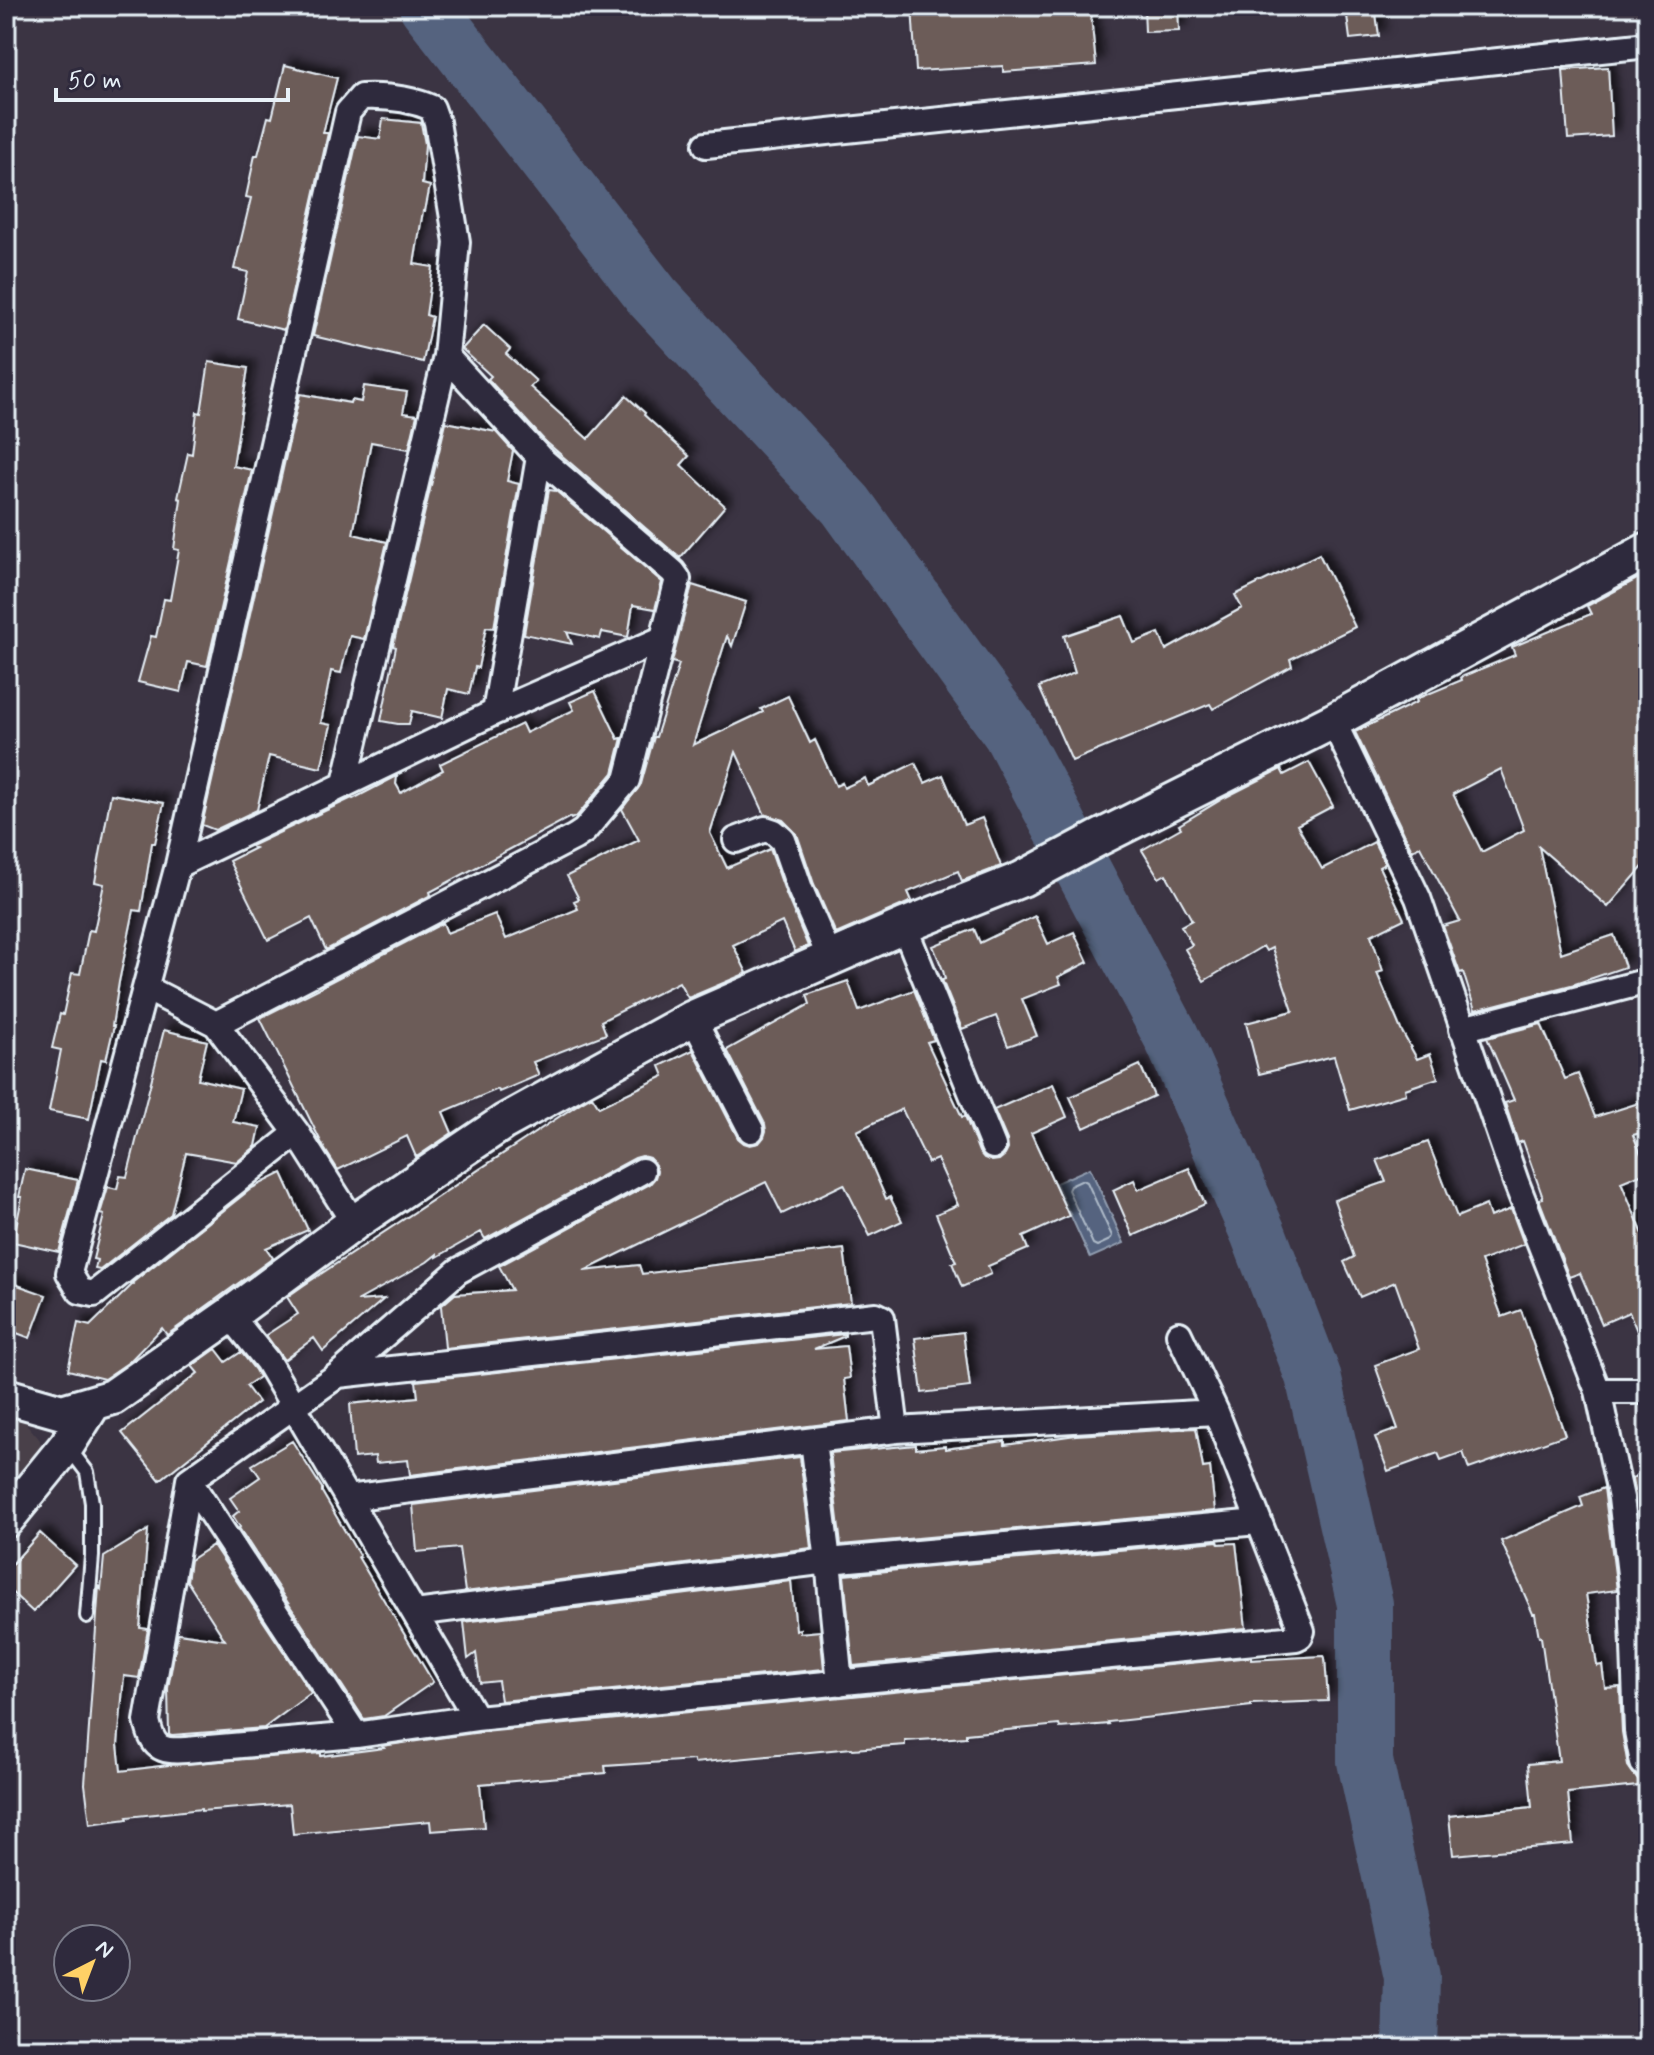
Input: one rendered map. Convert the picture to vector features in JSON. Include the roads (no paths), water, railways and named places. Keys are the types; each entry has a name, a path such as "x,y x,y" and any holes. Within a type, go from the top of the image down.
{"main road":[{"path":"6,1396 62,1412 113,1397 354,1223 504,1122 693,1018 904,926 1022,879 1333,721 1648,550"},
{"path":"7,1518 67,1445 93,1404"}],"street":[{"path":"706,145 1648,45"},
{"path":"297,1133 94,1294 80,1291 69,1273 178,865 348,112 361,97 377,97 432,108 457,242 446,356 345,783"},
{"path":"216,1024 584,831 627,780 678,579 539,457 446,356"},
{"path":"495,712 539,457"},
{"path":"178,865 495,712 662,639"},
{"path":"1333,721 1418,898 1516,1182 1598,1391 1640,1591 1637,1731 1643,1763 1648,1768"},
{"path":"736,840 765,829 783,840 830,958"},
{"path":"904,926 993,1146"},
{"path":"1462,1029 1648,981"},
{"path":"146,988 216,1024 297,1133 354,1223"},
{"path":"693,1018 751,1130"},
{"path":"642,1171 458,1271 338,1375 189,1480 147,1721 151,1738 159,1748 171,1751 356,1735 476,1718 1296,1638 1302,1631 1216,1412 1179,1334"},
{"path":"230,1315 267,1361 476,1718"},
{"path":"338,1375 876,1315 882,1318 896,1430"},
{"path":"1598,1391 1648,1391"},
{"path":"347,1498 896,1430 1216,1412"},
{"path":"813,1441 840,1683"},
{"path":"189,1480 356,1735"},
{"path":"415,1613 828,1561 1258,1522"}],"lane":[{"path":"67,1445 87,1472 92,1503 87,1616"}],"water":[{"path":"1090,1168 1124,1243 1090,1258 1056,1183"}],"waterway":[{"path":"427,6 653,297 846,505 1010,732 1171,1036 1258,1233 1313,1376 1365,1604 1365,1761 1412,1977 1410,2049"}]}
